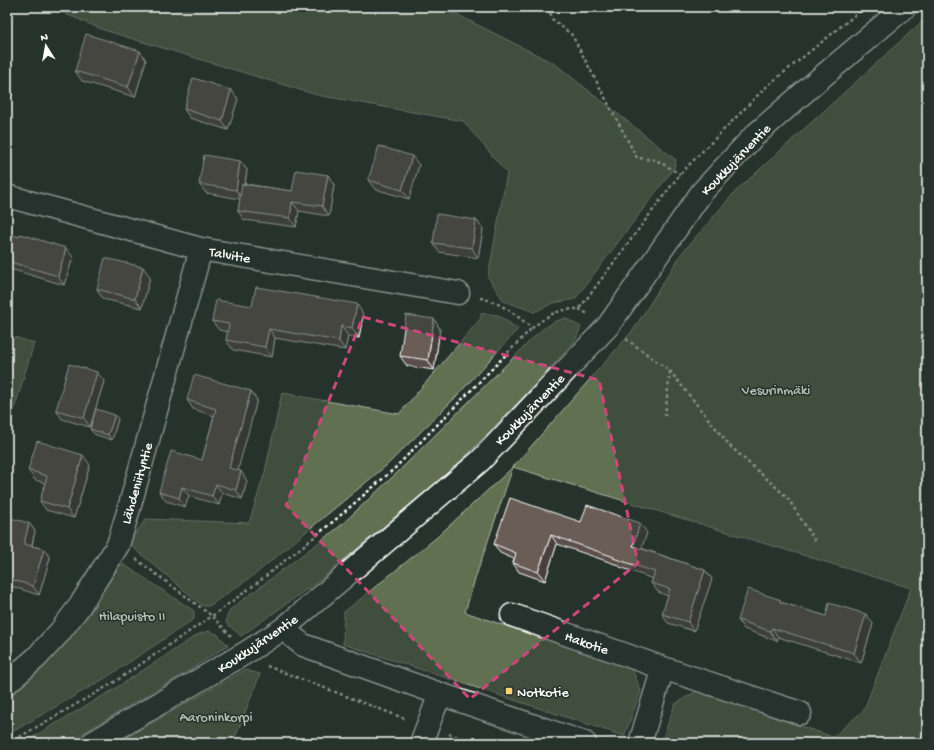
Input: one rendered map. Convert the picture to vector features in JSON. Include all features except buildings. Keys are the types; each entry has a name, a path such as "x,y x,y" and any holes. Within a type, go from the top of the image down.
{"street":[{"name":"Koukkujärventie","path":"92,743 247,652 283,628 480,461 608,326 702,192 749,142 817,81 905,7"},
{"name":"Talvitie","path":"7,196 201,249 458,293"},
{"name":"Lähdeniityntie","path":"7,683 36,658 80,607 118,545 201,249"},
{"name":"Hakotie","path":"512,615 663,668 800,713"},
{"path":"283,628 303,645 440,694 585,743"},
{"path":"640,743 663,668"},
{"path":"421,743 440,694"}],"path":[{"path":"549,7 552,20 572,35 637,158 656,160 680,174"},
{"path":"9,743 113,683 212,616 261,580 335,520 394,469 532,328 549,315 564,309 579,309 680,174 766,87 865,7"},
{"path":"458,293 487,300 509,309 532,328"},
{"path":"608,326 670,371 730,446 786,497 815,541"},
{"path":"664,416 670,371"}],"highlighted area":[{"path":"363,317 599,380 638,563 470,699 286,505"}],"green space":[{"path":"49,7 442,7 555,64 676,160 674,168 575,299 553,303 534,312 504,301 488,277 507,173 463,121 317,95 104,30"},
{"name":"Vesurinmäki","path":"927,17 927,743 661,743 675,704 697,691 833,737 864,710 911,588 513,467 634,329 682,253 734,193"},
{"path":"481,313 498,315 518,329 456,397 387,465 254,575 209,606 203,606 128,543 146,519 249,523 265,472 282,393 399,414 481,318"},
{"path":"565,318 581,327 575,341 518,403 457,465 320,580 241,636 226,623 227,616 231,609 339,527 399,471 540,331 554,322"},
{"path":"7,335 34,343 7,433"},
{"path":"513,467 465,612 632,669 641,691 624,736 343,644 344,612 436,538"},
{"name":"Hilapuisto II","path":"123,564 194,611 194,619 107,677 7,735 7,694 21,685 62,644 92,610 115,568"},
{"path":"208,631 217,634 228,645 190,670 66,743 23,743 116,688 197,635"},
{"name":"Aaroninkorpi","path":"245,670 260,674 233,743 116,743"}],"place":[{"name":"Notkotie","path":"509,691"}]}
